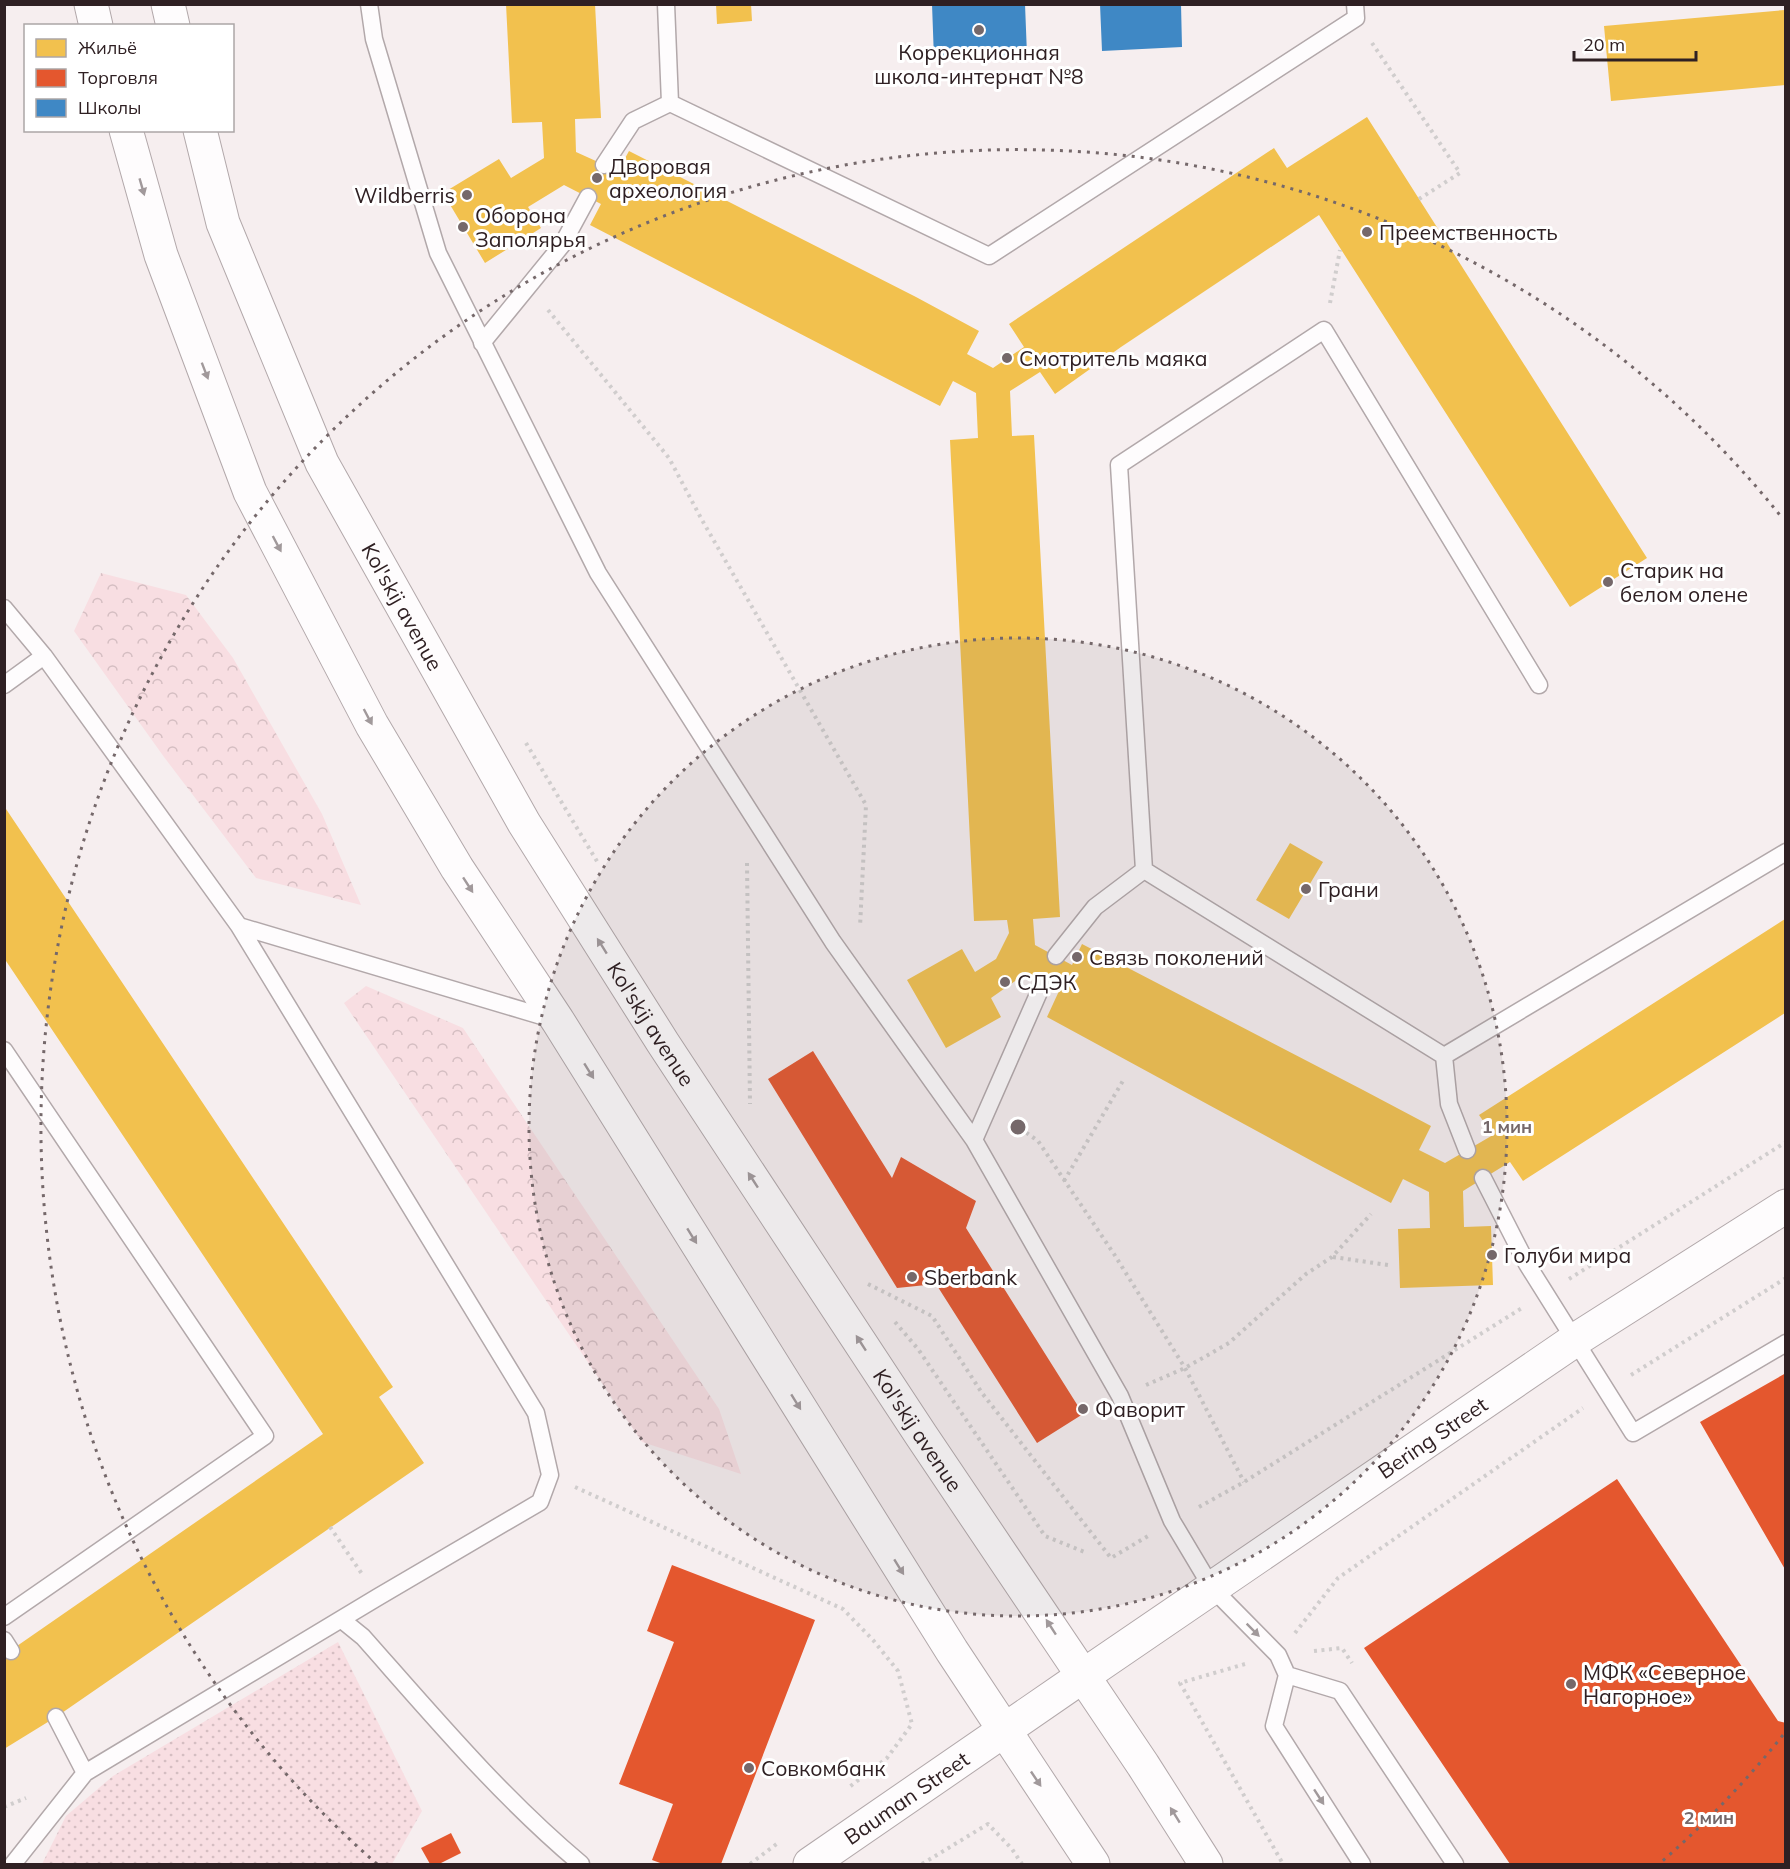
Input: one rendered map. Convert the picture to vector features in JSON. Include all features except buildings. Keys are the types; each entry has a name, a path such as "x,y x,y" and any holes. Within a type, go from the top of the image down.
{"main road":[{"path":"91,4 96,24"},
{"path":"168,4 173,24"},
{"path":"127,132 160,255 250,492 378,735 457,868 558,1021 1003,1731 1093,1864"},
{"name":"Kol'skij avenue","path":"200,132 223,223 322,463 524,823 669,1053 921,1436 1143,1765 1206,1864"},
{"name":"Bering Street","path":"1083,1676 1575,1340 1785,1206"},
{"name":"Bauman Street","path":"810,1864 1083,1676"}],"lane":[{"path":"369,4 374,39 438,253 598,573 833,942 974,1140 1120,1396 1172,1521 1212,1588 1278,1655 1287,1675 1274,1726 1362,1864"},
{"path":"666,4 670,103"},
{"path":"670,103 990,256 1355,11"},
{"path":"604,165 633,121 670,103"},
{"path":"482,343 562,245 588,197"},
{"path":"1144,870 1119,465 1324,330 1539,686"},
{"path":"4,608 44,656 239,926 536,1413 550,1475 540,1502 86,1773 13,1864"},
{"path":"4,685 44,656"},
{"path":"1444,1056 1785,852"},
{"path":"1056,956 1095,907 1144,870"},
{"path":"1144,870 1444,1056"},
{"path":"239,926 558,1021"},
{"path":"974,1140 1043,983"},
{"path":"4,1050 265,1436 4,1617"},
{"path":"1444,1056 1449,1104 1467,1150"},
{"path":"1483,1178 1527,1264 1633,1433 1785,1343"},
{"path":"342,1620 363,1637 480,1770 543,1832 581,1864"},
{"path":"1287,1675 1340,1692 1455,1864"},
{"path":"56,1717 86,1773"}],"path":[{"path":"1355,11 1460,173 1419,199"},
{"path":"1324,330 1340,250"},
{"path":"528,286 669,458 702,520 866,805 859,938"},
{"path":"524,739 603,872"},
{"path":"747,862 750,1106"},
{"path":"1064,1181 1124,1078"},
{"path":"989,1106 1038,1141 1114,1254 1185,1368 1244,1482"},
{"path":"867,1289 860,1280 932,1316 982,1393 1111,1558 1172,1521 1244,1482 1785,1142"},
{"path":"1120,1396 1185,1368 1229,1343 1306,1274 1332,1257 1371,1214"},
{"path":"1332,1257 1388,1265"},
{"path":"1278,1655 1338,1578 1658,1356 1785,1278"},
{"path":"889,1315 918,1349 1045,1536 1087,1553"},
{"path":"550,1475 843,1609 873,1640 898,1671 912,1724 887,1758 842,1793"},
{"path":"330,1527 378,1597"},
{"path":"1180,1683 1283,1864"},
{"path":"922,1864 988,1824 1012,1849 1022,1864"},
{"path":"750,1864 787,1836"}],"green space":[{"path":"101,573 186,595 233,658 322,814 361,905 256,878 164,757 74,631"},
{"path":"366,986 463,1028 719,1409 741,1474 642,1442 344,1003"},
{"path":"338,1642 422,1811 392,1864 42,1864 66,1816 113,1776"}],"place":[{"name":"Коррекционная школа-интернат №8","path":"979,30"},
{"name":"Дворовая археология","path":"597,178"},
{"name":"Wildberris","path":"467,195"},
{"name":"Оборона Заполярья","path":"463,227"},
{"name":"Преемственность","path":"1367,232"},
{"name":"Смотритель маяка","path":"1007,358"},
{"name":"Старик на белом олене","path":"1608,582"},
{"name":"Грани","path":"1306,889"},
{"name":"Связь поколений","path":"1077,957"},
{"name":"СДЭК","path":"1005,982"},
{"name":"Голуби мира","path":"1492,1255"},
{"name":"Sberbank","path":"912,1277"},
{"name":"Фаворит","path":"1083,1409"},
{"name":"МФК «Северное Нагорное»","path":"1571,1684"},
{"name":"Совкомбанк","path":"749,1768"}]}
